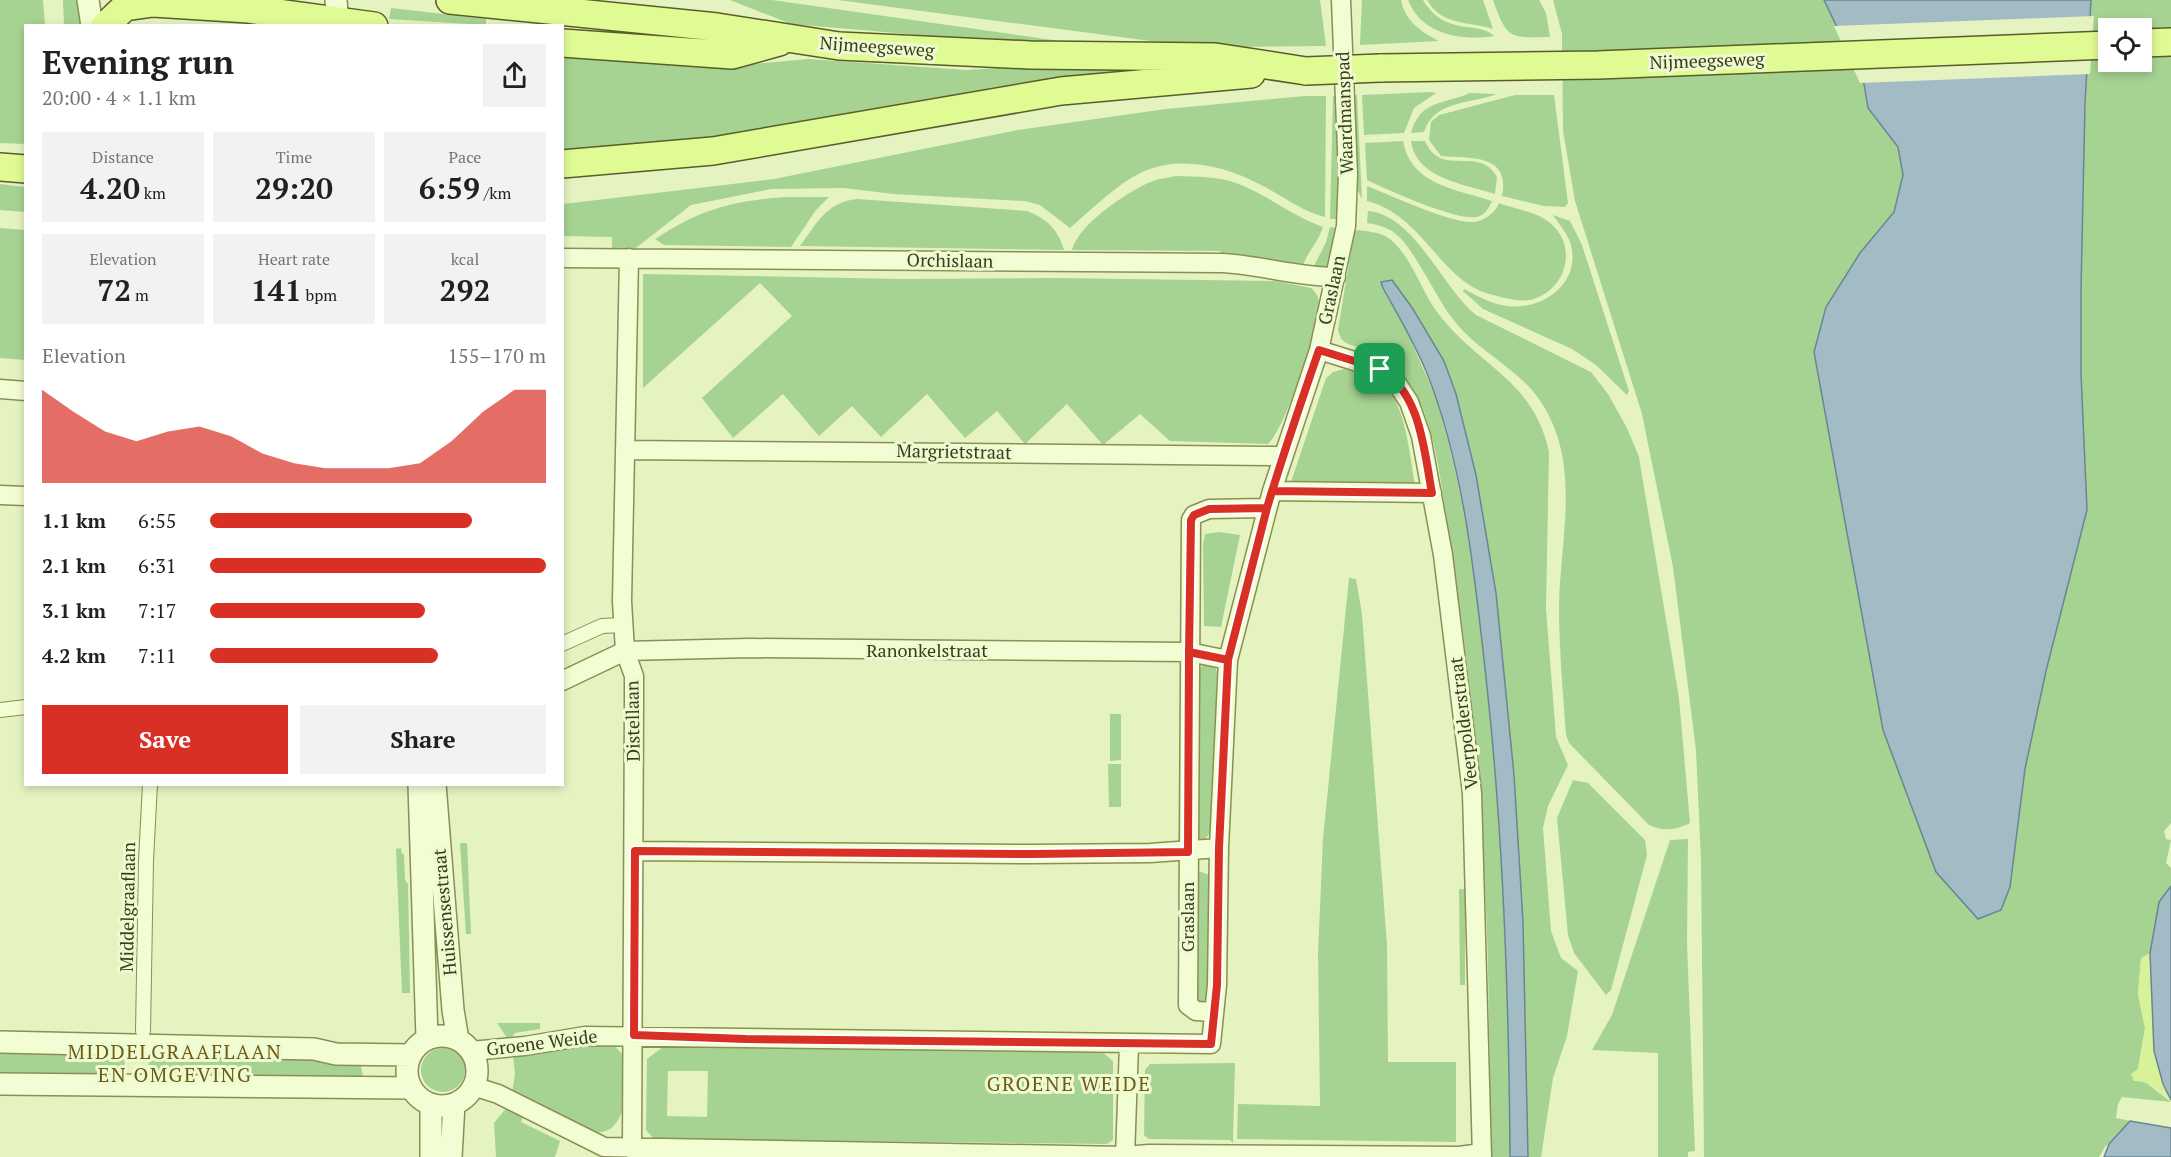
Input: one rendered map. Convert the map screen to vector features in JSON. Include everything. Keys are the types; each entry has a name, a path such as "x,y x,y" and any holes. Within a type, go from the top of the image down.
{"main road":[{"name":"Nijmeegseweg","path":"450,0 717,27 786,40 840,46 1018,54 1215,57 1306,71"},
{"path":"552,0 578,3 593,14"},
{"path":"107,24 124,7 153,3 337,16 367,24"},
{"path":"564,43 732,55 786,40"},
{"path":"2152,43 2171,42"},
{"name":"Nijmeegseweg","path":"564,164 713,151 1061,91 1216,76 1380,68 1599,65 2098,45"},
{"path":"0,167 24,169"}],"street":[{"path":"88,0 92,24"},
{"name":"Waardmanspad","path":"1341,0 1348,175 1346,226"},
{"name":"Graslaan","path":"1188,1044 1211,1044 1228,660 1269,500 1319,350 1346,226"},
{"name":"Orchislaan","path":"564,258 1222,264 1250,265 1316,277 1336,277"},
{"name":"Distellaan","path":"629,258 623,626 626,651 634,676 632,1149"},
{"name":"Veerpolderstraat","path":"1319,350 1380,369 1392,376 1405,393 1416,418 1432,493 1465,720 1472,793 1482,1155"},
{"path":"0,389 24,391"},
{"name":"Margrietstraat","path":"625,450 1282,456"},
{"name":"Graslaan","path":"1214,1012 1196,1011 1188,1005 1189,652 1194,515 1209,509 1269,500 1432,493"},
{"path":"0,495 24,496"},
{"path":"564,643 602,626 623,626"},
{"name":"Ranonkelstraat","path":"626,651 749,648 1189,652 1228,660"},
{"path":"564,680 626,651"},
{"path":"2,710 24,707"},
{"name":"Middelgraaflaan","path":"143,1031 150,786"},
{"name":"Huissensestraat","path":"418,786 427,1039"},
{"name":"Huissensestraat","path":"435,786 453,1010 464,1045"},
{"path":"635,851 1032,854 1188,852 1219,848"},
{"name":"Groene Weide","path":"464,1045 508,1048 585,1036 634,1035 1129,1045 1188,1044"},
{"path":"443,1036 464,1045 477,1068 474,1086 465,1097 454,1104 431,1104 411,1088 407,1072 411,1055 427,1039 443,1036"},
{"path":"0,1042 314,1049 336,1054 411,1055"},
{"path":"1125,1157 1129,1045"},
{"path":"0,1084 411,1088"},
{"path":"474,1086 498,1094 604,1148 1125,1157 1149,1154 1482,1155"},
{"path":"431,1104 431,1157"},
{"path":"451,1157 454,1104"}],"shaded area":[{"path":"0,0 43,0 45,24 24,24 24,144 0,143"},
{"path":"63,0 79,0 85,24 64,24"},
{"path":"730,0 772,0 1095,46 1106,51 791,24"},
{"path":"838,0 1320,0 1326,46 1236,47 1158,42"},
{"path":"1362,0 1401,0 1410,20 1426,34 1439,41 1360,45"},
{"path":"1408,0 1423,0 1432,12 1442,19 1452,24 1488,31 1494,36 1469,37 1444,33 1423,21 1414,12"},
{"path":"1427,0 1483,0 1493,29 1448,18 1433,8"},
{"path":"1493,0 1539,0 1546,13 1550,37 1526,37 1511,34 1502,22"},
{"path":"1553,0 1824,0 1864,84 1868,108 1898,147 1903,175 1894,212 1860,253 1826,307 1814,352 1883,730 2010,887 2025,769 2046,671 2087,510 2081,373 2081,291 2085,103 2091,0 2171,0 2171,823 2164,831 2166,839 2171,840 2166,863 2171,868 2171,886 2159,902 2150,953 2141,959 2138,994 2145,1028 2138,1069 2144,1081 2171,1102 2122,1097 2118,1104 2116,1118 2130,1121 2105,1147 2099,1157 1704,1157 1701,860 1696,750 1673,567 1642,414 1575,201 1563,131 1562,34"},
{"path":"391,8 486,19 486,24 470,24 389,19"},
{"path":"564,55 731,66 809,59 966,70 1080,63 1213,63 715,138 564,154"},
{"path":"1436,93 1414,108 1404,133 1364,135 1362,95"},
{"path":"1470,93 1497,94 1445,109 1436,114 1424,132 1411,133 1415,122 1427,109"},
{"path":"1337,95 1338,219 1330,219 1333,96"},
{"path":"1354,95 1357,95 1362,199 1357,189"},
{"path":"1515,95 1554,95 1568,203 1565,207 1544,206 1502,196 1503,182 1500,172 1494,165 1474,158 1441,156 1429,140 1431,122 1439,115"},
{"path":"1326,96 1325,217 1307,211 1259,184 1219,168 1175,164 1147,170 1127,181 1070,228 1040,205 1025,201 893,194 844,188 771,189 691,205 632,251 612,251 612,237 564,236 564,204 774,179 1018,130 1166,109"},
{"path":"1403,141 1408,156 1425,176 1450,188 1492,201 1486,211 1477,217 1454,214 1422,204 1367,180 1365,143"},
{"path":"1411,141 1425,141 1432,152 1440,158 1471,161 1489,168 1497,177 1495,194 1457,183 1432,172 1415,154"},
{"path":"1176,176 1214,178 1236,183 1323,227 1303,266 1226,258 1220,251 1072,250 1083,231 1115,202 1151,182"},
{"path":"0,184 24,187 24,212 0,210"},
{"path":"1367,186 1437,214 1464,221 1474,222 1486,218 1499,203 1539,216 1559,232 1564,243 1565,265 1561,276 1545,294 1529,300 1508,299 1475,288 1445,264 1404,220 1387,209 1367,201"},
{"path":"785,197 829,197 816,210 791,247 664,245 655,239 687,220 717,208 748,201"},
{"path":"857,199 1027,211 1051,226 1064,250 800,246 830,209 838,204"},
{"path":"1368,211 1385,216 1400,225 1427,254 1451,288 1476,315 1591,372 1608,394 1627,428 1639,457 1679,698 1690,823 1670,829 1660,829 1649,825 1569,743 1566,735 1559,623 1565,528 1565,476 1554,426 1532,390 1473,340 1452,318 1404,242 1390,230 1367,223"},
{"path":"1553,215 1570,221 1582,245 1629,391 1627,395 1596,365 1572,349 1483,309 1463,291 1464,289 1507,306 1521,306 1534,304 1557,291 1571,270 1573,256 1570,242"},
{"path":"1330,227 1336,228 1328,265 1322,269 1312,270 1326,242"},
{"path":"0,228 24,230 24,360 0,358"},
{"path":"1354,231 1383,235 1404,254 1437,312 1453,331 1517,390 1531,407 1541,427 1549,452 1546,609 1556,737 1568,765 1548,806 1543,828 1551,931 1561,958 1578,971 1567,1036 1553,1078 1541,1157 1528,1157 1523,922 1514,775 1496,593 1456,394 1444,361 1413,309 1392,280 1408,332 1434,394 1450,448 1464,513 1483,645 1501,857 1510,1157 1489,1157 1489,1001 1483,846 1470,691 1441,481 1433,442 1422,406 1408,382 1384,361 1346,343 1341,339 1338,330"},
{"path":"643,274 902,279 1055,278 1275,281 1311,288 1317,295 1319,304 1313,334 1292,400 1275,435 1268,444 1170,441 1140,414 1103,445 1067,404 1025,444 997,411 965,438 927,394 881,437 852,406 819,436 783,394 733,438 702,398 792,316 760,283 643,388"},
{"path":"1344,369 1379,380 1395,399 1405,428 1415,485 1291,482 1326,378 1333,372"},
{"path":"1219,532 1240,535 1221,627 1204,626 1203,544 1205,534"},
{"path":"1349,578 1356,579 1362,614 1387,945 1388,1062 1456,1062 1456,1142 1237,1139 1238,1104 1320,1106 1318,952 1323,839"},
{"path":"1204,664 1215,667 1217,672 1212,831 1203,841 1194,839 1198,671"},
{"path":"1110,714 1121,714 1121,760 1110,761"},
{"path":"1108,764 1121,764 1121,807 1109,807"},
{"path":"1573,780 1588,783 1645,840 1647,855 1611,990 1606,995 1574,953 1568,935 1557,818"},
{"path":"1688,839 1687,943 1695,1151 1688,1152 1688,1157 1658,1157 1658,1053 1592,1050 1612,1015 1670,840"},
{"path":"460,843 467,843 471,934 466,934"},
{"path":"401,848 404,854 405,880 408,884 410,993 402,993 396,849"},
{"path":"1199,871 1209,875 1211,883 1209,1005 1192,1002 1195,875"},
{"path":"1459,889 1465,889 1465,985 1460,985"},
{"path":"497,1023 540,1023 540,1029 515,1033 509,1041"},
{"path":"583,1044 613,1044 623,1055 626,1080 623,1107 619,1119 611,1128 601,1132 587,1131 568,1124 512,1093 515,1074 513,1055"},
{"path":"664,1046 1101,1051 1113,1061 1113,1140 1107,1144 654,1139 646,1130 647,1059","holes":["668,1071 708,1071 707,1117 667,1116"]},
{"path":"0,1048 125,1052 124,1080 0,1078"},
{"path":"443,1048 459,1054 465,1070 459,1086 443,1092 427,1086 421,1070 427,1054"},
{"path":"149,1052 364,1061 365,1066 361,1067 364,1081 148,1080"},
{"path":"1235,1063 1233,1143 1230,1140 1149,1139 1144,1135 1145,1070 1150,1064"},
{"path":"508,1106 523,1116 521,1122 560,1141 555,1157 496,1157 494,1123"}],"sand":[{"path":"2150,953 2154,1051 2163,1084 2171,1101 2150,1085 2134,1081 2131,1074 2138,1069 2145,1028 2138,994 2141,958"}],"water":[{"path":"1824,0 2091,0 2085,103 2081,291 2081,373 2087,510 2046,671 2025,769 2010,887 2001,910 1978,919 1936,872 1883,730 1814,352 1826,307 1860,253 1894,212 1903,175 1898,147 1868,108 1864,84"},
{"path":"1392,280 1413,309 1444,361 1456,394 1476,475 1496,593 1514,775 1523,922 1528,1157 1510,1157 1507,980 1498,804 1483,649 1467,529 1460,489 1441,412 1418,353 1381,282"},
{"path":"2171,886 2171,1100 2163,1084 2154,1051 2150,953 2159,902"},
{"path":"2130,1121 2171,1128 2171,1157 2104,1157 2109,1144"}],"pier":[{"path":"2094,16 2090,74 1860,83 1834,26"}],"district":[{"name":"MIDDELGRAAFLAAN EN OMGEVING","path":"175,1064"},
{"name":"GROENE WEIDE","path":"1069,1084"}],"route":[{"path":"1380,369 1319,350 1282,456 1267,508 1228,660 1189,652 1188,852 1032,854 635,851 634,1035 687,1038 1129,1045 1211,1044 1217,985 1219,848 1228,660 1189,652 1191,520 1200,511 1209,509 1267,508 1272,491 1432,493 1416,418 1401,388 1392,376 1380,369"}]}
